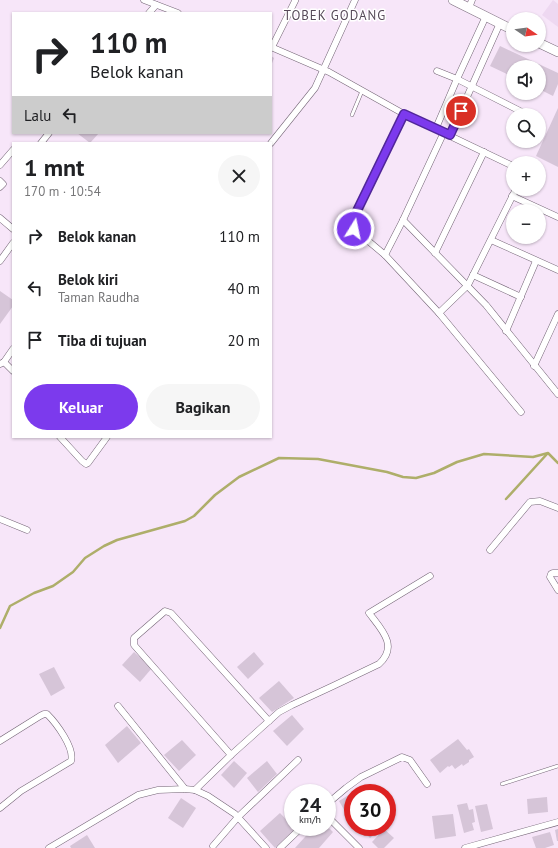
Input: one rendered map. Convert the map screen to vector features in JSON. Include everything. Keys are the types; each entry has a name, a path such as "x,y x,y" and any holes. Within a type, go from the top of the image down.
{"main road":[{"path":"453,0 470,4 486,16 506,27"},
{"path":"546,46 558,52"}],"street":[{"path":"144,0 175,12"},
{"path":"272,143 315,88 355,0"},
{"path":"272,45 295,1"},
{"path":"150,12 156,5"},
{"path":"436,128 486,16"},
{"path":"385,255 471,86 500,24"},
{"path":"272,47 324,70 404,114 506,163"},
{"path":"437,71 457,79 514,108"},
{"path":"404,114 357,210 353,221 354,229 385,255 438,313 521,412"},
{"path":"42,142 48,134"},
{"path":"0,165 12,151"},
{"path":"435,253 484,152"},
{"path":"0,181 3,184 0,187"},
{"path":"438,313 468,285 512,196 558,217"},
{"path":"0,218 12,228"},
{"path":"403,220 468,285 558,394"},
{"path":"491,240 558,270"},
{"path":"0,261 12,244"},
{"path":"506,331 536,261"},
{"path":"473,275 520,297"},
{"path":"534,366 558,314"},
{"path":"12,350 2,363 12,370"},
{"path":"61,438 86,464 106,438"},
{"path":"490,550 530,502 540,501 558,508"},
{"path":"0,519 27,530"},
{"path":"558,573 553,573 550,577 558,590"},
{"path":"195,790 269,721 292,705 379,664 388,653 388,644 384,634 369,613 430,576"},
{"path":"231,755 134,646 134,638 165,612 171,613 269,721"},
{"path":"118,706 185,789"},
{"path":"0,741 40,716 47,714 70,747 72,756 71,761 21,791 0,808"},
{"path":"336,796 361,777 402,757 410,760 427,784"},
{"path":"213,846 238,817 298,760"},
{"path":"50,848 138,795 158,790 185,789 195,790 208,796 238,817 266,848"},
{"path":"465,848 558,822"},
{"path":"336,825 359,848"},
{"path":"280,848 293,836"}],"lane":[{"path":"352,116 362,91"},
{"path":"502,784 558,766"}],"shaded area":[{"path":"553,0 558,4 558,27 546,18 546,12 544,12"}],"building":[{"path":"500,46 506,49 506,52 513,52 530,60 506,60 506,74 490,66"},
{"path":"546,67 558,73 558,84 553,96 546,92"},
{"path":"558,108 558,167 546,161 546,156 536,156 540,148 546,148 546,134"},
{"path":"78,134 98,134 91,142"},
{"path":"0,291 12,299 12,307 0,324"},
{"path":"134,652 152,668 140,682 122,665"},
{"path":"254,652 264,664 248,679 237,667"},
{"path":"54,667 65,688 51,696 39,674"},
{"path":"279,681 294,698 272,712 259,698"},
{"path":"292,715 304,729 287,746 273,731"},
{"path":"127,726 141,743 118,763 105,745"},
{"path":"458,739 467,750 469,749 474,757 463,766 462,764 455,769 452,765 449,767 448,766 440,773 430,760"},
{"path":"182,740 196,755 179,771 164,755"},
{"path":"234,761 247,773 234,788 221,775"},
{"path":"267,761 277,774 258,792 247,778"},
{"path":"547,797 548,812 528,814 527,799"},
{"path":"181,798 196,808 183,828 168,818"},
{"path":"344,798 344,810 339,801"},
{"path":"467,803 469,810 473,809 475,822 472,823 474,830 464,833 457,805"},
{"path":"487,804 493,829 481,832 475,806"},
{"path":"280,813 284,817 284,836 288,836 275,848 260,831"},
{"path":"453,814 456,836 435,839 432,816"},
{"path":"558,829 558,841 557,841 555,830"},
{"path":"550,832 554,845 545,848 536,848 532,837"},
{"path":"87,835 95,848 71,848 70,846"},
{"path":"306,836 330,836 319,848 295,848"},
{"path":"378,836 392,836 394,838 384,848 378,848 372,842"}],"waterway":[{"path":"0,628 10,606 34,593 53,586 73,572 85,558 104,546 117,540 185,521 194,516 215,495 239,477 279,458 318,459 387,472 403,477 416,478 434,473 457,462 484,454 533,457 548,453 558,463"},
{"path":"506,499 547,454"}],"district":[{"name":"TOBEK GODANG","path":"335,15"}],"route":[{"path":"354,229 353,221 355,215 404,114 450,135 461,111"}]}
